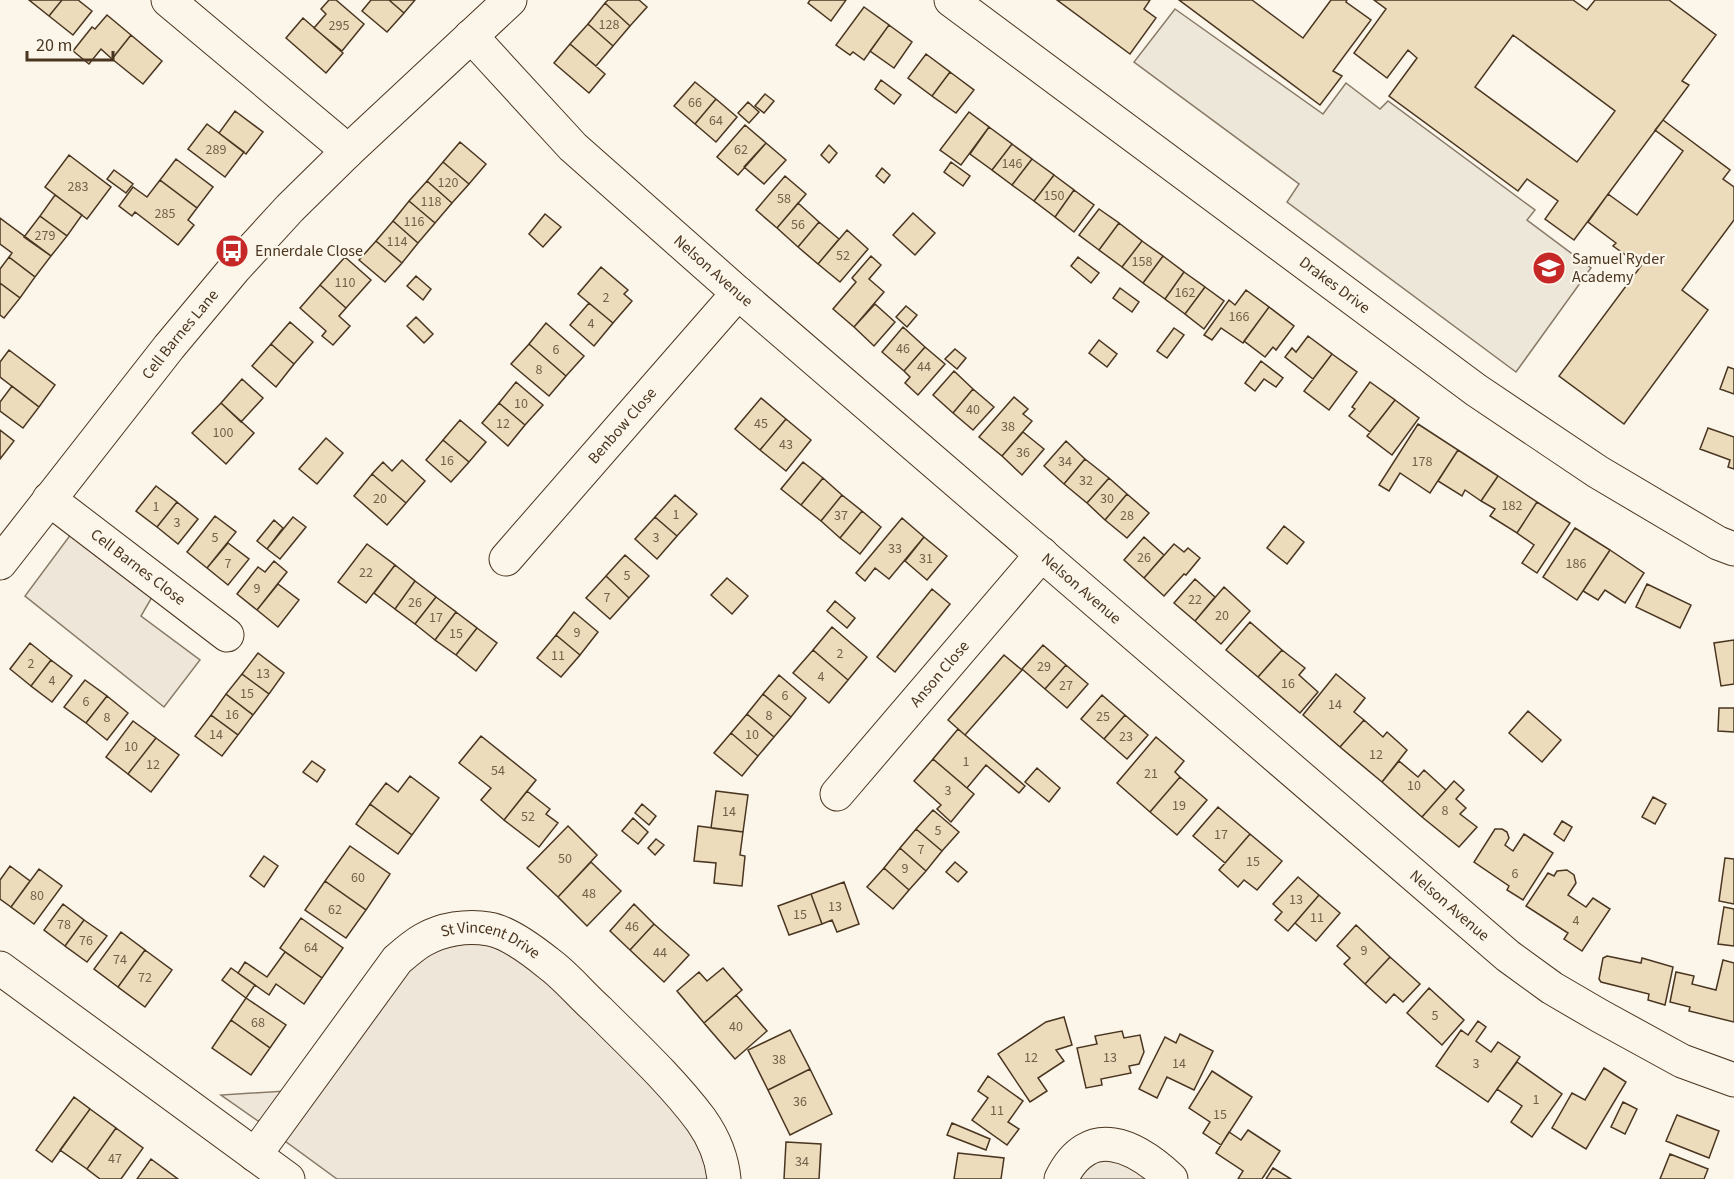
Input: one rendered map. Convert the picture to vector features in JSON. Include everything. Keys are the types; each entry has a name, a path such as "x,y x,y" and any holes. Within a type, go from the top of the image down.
{"street":[{"path":"168,0 347,152"},
{"name":"Cell Barnes Lane","path":"0,563 169,347 290,207 510,0"},
{"name":"Drakes Drive","path":"951,0 1476,390 1598,472 1718,543 1734,549"},
{"name":"Nelson Avenue","path":"471,36 573,147 738,293 1508,956 1552,988 1610,1022 1682,1061 1734,1080"},
{"name":"Benbow Close","path":"506,559 738,293"},
{"name":"Cell Barnes Close","path":"49,499 226,635"},
{"name":"Anson Close","path":"837,794 1042,554"},
{"name":"St Vincent Drive","path":"255,1155 397,960 422,940 444,931 468,927 491,929 518,942 550,964 575,988 669,1083 701,1121 715,1144 724,1179"},
{"path":"0,968 288,1179"},
{"path":"1061,1179 1071,1161 1081,1152 1105,1144 1118,1145 1140,1154 1171,1179"}],"shaded area":[{"path":"1175,9 1323,114 1346,83 1380,109 1388,101 1535,210 1527,220 1591,268 1516,372 1287,202 1299,184 1134,62"},
{"path":"74,530 155,592 141,616 200,660 164,707 25,596"},
{"path":"481,941 539,969 696,1133 712,1179 337,1179 285,1141 408,966 431,950"},
{"path":"285,1091 265,1118 258,1121 221,1095"},
{"path":"1106,1155 1156,1179 1072,1179"}],"building":[{"path":"29,0 62,0 49,16"},
{"path":"62,0 78,0 92,11 73,35 49,16"},
{"path":"329,0 336,0 364,24 342,51 314,28 326,14 321,9"},
{"path":"371,0 389,0 404,13 387,32 362,11"},
{"path":"389,0 415,0 404,13"},
{"path":"608,0 639,0 647,7 630,26 605,3"},
{"path":"810,0 846,0 831,21 808,3"},
{"path":"1057,0 1150,0 1144,9 1156,18 1130,54"},
{"path":"1179,0 1252,0 1303,38 1331,0 1347,0 1346,2 1371,20 1333,71 1342,76 1320,105"},
{"path":"1374,0 1573,0 1587,10 1595,0 1669,0 1716,35 1682,81 1689,85 1574,240 1545,219 1558,201 1527,179 1518,191 1389,96 1417,58 1408,50 1387,78 1354,53 1386,9","holes":["1513,35 1615,111 1577,162 1475,87"]},
{"path":"605,3 630,26 613,46 588,24"},
{"path":"864,7 889,25 864,60 853,52 850,55 836,45"},
{"path":"107,15 131,35 112,59 101,49 89,64 73,51 92,27 95,29"},
{"path":"303,18 343,53 326,73 286,38"},
{"path":"588,24 613,46 596,66 570,44"},
{"path":"889,25 912,42 894,68 870,51"},
{"path":"131,35 162,61 143,84 112,59"},
{"path":"570,44 605,74 589,93 554,63"},
{"path":"926,54 950,72 932,96 908,78"},
{"path":"950,72 974,90 956,113 932,96"},
{"path":"881,80 901,95 894,104 875,89"},
{"path":"695,82 716,99 695,124 674,106"},
{"path":"765,94 774,101 764,113 755,106"},
{"path":"716,99 737,117 716,142 695,124"},
{"path":"748,102 759,112 749,123 738,113"},
{"path":"235,111 263,132 246,154 219,133"},
{"path":"969,112 989,127 961,165 940,150"},
{"path":"1663,120 1730,170 1723,179 1734,187 1734,220 1682,290 1708,310 1624,424 1559,376 1641,266 1613,246 1616,243 1588,222 1608,194 1637,215 1683,151 1655,130"},
{"path":"207,124 244,152 225,177 188,149"},
{"path":"745,125 766,143 738,175 717,157"},
{"path":"989,127 1012,144 992,170 970,154"},
{"path":"460,142 486,164 469,184 443,162"},
{"path":"766,143 786,160 764,184 744,167"},
{"path":"1012,144 1032,159 1012,185 992,170"},
{"path":"829,145 837,153 829,163 821,155"},
{"path":"69,155 111,187 87,219 45,187"},
{"path":"176,159 213,187 197,208 160,180"},
{"path":"1032,159 1054,175 1034,201 1012,185"},
{"path":"443,162 469,184 452,203 427,181"},
{"path":"951,162 970,176 963,186 944,172"},
{"path":"882,168 890,175 884,183 876,176"},
{"path":"114,170 133,184 126,193 107,179"},
{"path":"1054,175 1074,190 1055,217 1034,201"},
{"path":"785,176 806,194 777,228 756,210"},
{"path":"160,180 197,208 188,220 194,225 178,245 135,212 132,216 119,206 133,187 147,197"},
{"path":"427,181 452,203 435,223 409,201"},
{"path":"1074,190 1094,205 1074,232 1055,217"},
{"path":"55,195 82,215 67,236 40,216"},
{"path":"409,201 435,223 418,243 393,221"},
{"path":"798,203 819,222 798,247 777,228"},
{"path":"1099,209 1119,223 1099,250 1079,235"},
{"path":"913,213 935,233 915,255 893,235"},
{"path":"545,214 561,227 543,247 529,234"},
{"path":"40,216 67,236 51,256 24,237"},
{"path":"0,218 51,256 35,277 9,257 12,253 0,244"},
{"path":"393,221 418,243 402,263 376,241"},
{"path":"819,222 839,239 818,264 798,247"},
{"path":"1119,223 1142,241 1122,267 1099,250"},
{"path":"847,230 868,249 840,282 818,264"},
{"path":"376,241 402,263 385,282 359,260"},
{"path":"1142,241 1163,256 1143,283 1122,267"},
{"path":"871,256 881,265 869,279 884,292 854,327 833,309 856,282 852,278"},
{"path":"1163,256 1184,272 1165,299 1143,283"},
{"path":"9,257 35,277 20,298 0,283 0,269"},
{"path":"345,257 371,280 346,308 320,285"},
{"path":"1078,257 1099,273 1091,283 1071,266"},
{"path":"601,267 628,290 624,294 632,301 613,323 578,294"},
{"path":"1184,272 1205,287 1185,314 1165,299"},
{"path":"416,276 431,289 423,300 407,286"},
{"path":"0,283 20,298 4,318 0,315"},
{"path":"320,285 346,308 339,316 350,326 333,345 322,336 326,331 300,308"},
{"path":"1205,287 1224,301 1204,329 1185,314"},
{"path":"1120,288 1139,302 1132,312 1113,298"},
{"path":"1246,290 1269,307 1243,343 1221,328 1212,340 1204,335 1229,300 1235,305"},
{"path":"589,303 613,323 594,346 570,325"},
{"path":"875,304 895,322 874,346 854,327"},
{"path":"906,306 917,315 907,327 896,317"},
{"path":"1269,307 1294,326 1276,350 1273,347 1265,357 1244,341"},
{"path":"416,317 433,334 424,343 407,326"},
{"path":"290,322 313,342 294,364 271,344"},
{"path":"546,323 584,356 566,376 529,344"},
{"path":"903,327 925,347 904,371 882,352"},
{"path":"1174,328 1184,335 1167,358 1157,351"},
{"path":"1308,336 1332,354 1313,379 1285,357 1292,348 1296,352"},
{"path":"1099,340 1117,354 1107,367 1089,353"},
{"path":"271,344 294,364 276,387 252,366"},
{"path":"529,344 566,376 549,396 511,364"},
{"path":"925,347 945,364 918,395 905,383 910,377 904,371"},
{"path":"955,349 966,358 957,369 945,359"},
{"path":"9,350 55,385 39,407 0,377 0,362"},
{"path":"1332,354 1357,372 1329,410 1304,391"},
{"path":"1261,361 1283,378 1276,387 1264,379 1255,391 1245,383"},
{"path":"1728,367 1734,369 1734,394 1720,389"},
{"path":"954,371 973,389 953,413 933,395"},
{"path":"242,379 263,398 241,422 221,403"},
{"path":"516,382 543,405 525,425 499,403"},
{"path":"1370,382 1395,400 1370,432 1349,416 1355,409 1352,407"},
{"path":"12,386 39,407 23,428 0,411 0,402"},
{"path":"973,389 994,407 973,430 953,413"},
{"path":"1014,397 1028,409 1023,414 1032,421 1002,456 979,437"},
{"path":"761,398 786,419 760,450 735,429"},
{"path":"1395,400 1419,418 1392,455 1367,436"},
{"path":"221,403 254,433 226,464 192,433"},
{"path":"499,403 525,425 508,446 482,423"},
{"path":"786,419 811,440 786,471 760,450"},
{"path":"460,420 486,442 469,462 443,440"},
{"path":"1418,424 1458,450 1430,493 1400,473 1389,491 1379,485"},
{"path":"1708,428 1734,437 1734,469 1728,467 1730,460 1700,449"},
{"path":"0,430 14,441 0,459"},
{"path":"1023,432 1044,449 1022,475 1002,456"},
{"path":"326,438 343,453 317,484 299,469"},
{"path":"443,440 469,462 451,482 426,460"},
{"path":"1066,441 1085,459 1064,484 1044,466"},
{"path":"1458,450 1498,476 1481,501 1465,490 1462,496 1438,481"},
{"path":"1085,459 1109,478 1087,503 1064,484"},
{"path":"402,460 425,481 406,503 372,474 383,462 392,471"},
{"path":"803,462 823,478 801,505 781,489"},
{"path":"372,474 406,503 387,525 354,496"},
{"path":"1498,476 1537,502 1517,533 1490,516 1495,509 1481,501"},
{"path":"823,478 842,495 821,521 801,505"},
{"path":"1109,478 1127,494 1105,520 1087,503"},
{"path":"156,486 177,502 157,527 136,511"},
{"path":"1127,494 1149,513 1127,538 1105,520"},
{"path":"675,495 697,514 677,536 655,517"},
{"path":"842,495 862,511 840,538 821,521"},
{"path":"177,502 198,519 178,544 157,527"},
{"path":"1537,502 1570,523 1537,573 1522,563 1534,545 1517,533"},
{"path":"862,511 881,527 860,554 840,538"},
{"path":"215,516 236,532 207,568 187,552"},
{"path":"293,517 306,527 280,559 267,549"},
{"path":"655,517 677,536 657,559 635,539"},
{"path":"902,518 924,537 889,579 875,568 865,581 856,573"},
{"path":"274,520 283,528 267,549 257,541"},
{"path":"1284,526 1304,542 1287,564 1267,548"},
{"path":"1575,528 1610,550 1577,600 1543,577"},
{"path":"924,537 947,556 927,580 905,561"},
{"path":"1144,537 1164,555 1144,578 1124,560"},
{"path":"228,543 249,559 228,585 207,568"},
{"path":"367,544 395,565 366,603 338,582"},
{"path":"1174,544 1184,552 1188,548 1200,558 1164,596 1144,578"},
{"path":"1610,550 1644,573 1625,603 1605,590 1598,600 1583,591"},
{"path":"625,555 649,576 629,598 606,576"},
{"path":"274,561 287,572 257,610 237,594 258,567 265,572"},
{"path":"395,565 415,581 395,609 374,593"},
{"path":"606,576 629,598 610,619 586,598"},
{"path":"727,578 748,596 732,614 711,595"},
{"path":"1195,579 1215,597 1195,621 1174,603"},
{"path":"415,581 436,597 415,624 395,609"},
{"path":"278,584 299,600 278,627 257,610"},
{"path":"1647,584 1691,605 1680,628 1636,607"},
{"path":"1224,587 1250,611 1221,644 1195,621"},
{"path":"932,589 950,604 895,672 877,657"},
{"path":"436,597 456,612 435,640 415,624"},
{"path":"835,601 855,618 847,628 827,611"},
{"path":"456,612 477,628 456,655 435,640"},
{"path":"574,612 598,632 580,655 556,635"},
{"path":"1250,622 1282,650 1258,677 1226,650"},
{"path":"832,627 867,657 848,680 813,650"},
{"path":"477,628 497,643 476,671 456,655"},
{"path":"556,635 580,655 561,677 537,658"},
{"path":"1734,640 1734,684 1721,686 1714,643"},
{"path":"30,643 51,660 31,686 10,669"},
{"path":"1043,645 1066,665 1045,689 1022,669"},
{"path":"813,650 848,680 829,703 793,673"},
{"path":"1282,650 1305,668 1299,675 1318,692 1300,713 1258,677"},
{"path":"258,653 284,673 269,694 242,674"},
{"path":"1004,655 1022,670 965,735 948,720"},
{"path":"51,660 72,676 52,702 31,686"},
{"path":"1066,665 1088,684 1067,708 1045,689"},
{"path":"242,674 269,694 253,715 226,694"},
{"path":"1336,674 1365,698 1354,712 1364,720 1340,747 1303,715"},
{"path":"779,675 806,698 791,717 763,694"},
{"path":"85,680 107,696 86,723 64,707"},
{"path":"226,694 253,715 238,735 211,715"},
{"path":"763,694 791,717 774,737 747,714"},
{"path":"1102,695 1125,715 1104,739 1081,719"},
{"path":"107,696 128,713 107,740 86,723"},
{"path":"1719,708 1734,708 1734,732 1718,731"},
{"path":"1528,711 1561,740 1542,762 1509,733"},
{"path":"747,714 774,737 758,756 731,733"},
{"path":"211,715 238,735 222,756 195,736"},
{"path":"1125,715 1148,735 1127,759 1104,739"},
{"path":"1364,720 1383,737 1387,732 1407,750 1382,782 1340,747"},
{"path":"133,721 156,738 128,774 106,757"},
{"path":"958,729 1025,786 1019,793 986,765 967,788 933,759"},
{"path":"731,733 758,756 742,776 714,753"},
{"path":"481,736 536,780 504,820 481,800 491,788 459,763"},
{"path":"1156,737 1184,761 1175,772 1180,777 1150,812 1117,783"},
{"path":"156,738 179,755 151,792 128,774"},
{"path":"933,759 974,794 951,822 937,809 941,805 914,781"},
{"path":"312,761 325,770 317,782 303,772"},
{"path":"1399,761 1418,777 1424,770 1446,790 1422,817 1382,782"},
{"path":"1037,768 1060,788 1049,802 1025,782"},
{"path":"410,776 439,798 412,835 370,804 386,783 398,792"},
{"path":"1180,777 1207,800 1177,835 1150,812"},
{"path":"1454,781 1464,790 1456,799 1466,808 1460,814 1477,827 1459,847 1422,817"},
{"path":"527,791 550,809 546,814 558,823 539,847 504,820"},
{"path":"716,791 748,795 743,832 711,828"},
{"path":"1653,797 1666,804 1655,824 1642,817"},
{"path":"370,804 412,835 398,854 356,824"},
{"path":"642,804 656,816 649,825 635,813"},
{"path":"1218,807 1250,834 1225,863 1193,836"},
{"path":"933,810 959,832 942,851 916,829"},
{"path":"633,818 648,832 638,844 622,831"},
{"path":"1562,821 1572,827 1564,841 1554,834"},
{"path":"568,826 597,855 558,897 527,868"},
{"path":"698,826 743,832 740,855 745,856 742,886 714,883 716,863 694,861"},
{"path":"916,829 942,851 926,871 900,848"},
{"path":"1495,829 1507,832 1509,838 1505,845 1513,851 1524,834 1553,853 1523,900 1507,890 1509,886 1474,862"},
{"path":"1250,834 1282,861 1257,890 1244,880 1238,887 1219,870"},
{"path":"656,839 664,845 655,855 648,848"},
{"path":"350,846 390,874 366,910 325,881"},
{"path":"900,848 926,871 909,890 884,868"},
{"path":"264,856 278,866 264,887 250,876"},
{"path":"1725,858 1734,859 1734,904 1719,901"},
{"path":"591,862 621,891 587,926 558,897"},
{"path":"955,862 967,872 958,882 946,872"},
{"path":"10,866 30,881 11,907 0,899 0,880"},
{"path":"884,868 909,890 893,909 867,887"},
{"path":"39,869 62,886 34,924 11,907"},
{"path":"1567,870 1574,875 1576,883 1568,895 1586,907 1593,898 1610,909 1582,951 1564,939 1568,933 1526,906 1548,873 1554,876 1557,871"},
{"path":"1298,877 1319,895 1288,931 1275,920 1282,912 1273,904"},
{"path":"325,881 366,910 346,938 305,910"},
{"path":"844,882 859,924 837,932 832,920 822,924 811,894"},
{"path":"811,894 822,924 789,935 778,906"},
{"path":"1319,895 1340,913 1316,941 1295,923"},
{"path":"63,904 84,920 65,946 44,930"},
{"path":"634,904 654,924 630,950 610,931"},
{"path":"1724,907 1734,909 1734,946 1718,944"},
{"path":"301,918 343,948 322,978 280,948"},
{"path":"84,920 107,936 87,962 65,946"},
{"path":"654,924 689,955 664,982 630,950"},
{"path":"1356,925 1390,957 1365,984 1344,964 1350,958 1337,946"},
{"path":"121,932 145,950 118,987 94,969"},
{"path":"145,950 172,970 145,1007 118,987"},
{"path":"285,952 322,978 304,1004 276,984 269,995 238,973 245,962 267,977"},
{"path":"1607,956 1641,963 1642,958 1673,967 1665,1005 1648,1000 1649,994 1601,982 1599,979 1603,958"},
{"path":"1390,957 1420,984 1403,1002 1394,994 1386,1003 1365,984"},
{"path":"1723,960 1734,963 1734,1022 1689,1011 1690,1007 1670,1002 1676,972 1694,976 1692,984 1716,990"},
{"path":"231,968 255,985 246,998 222,980"},
{"path":"723,968 742,990 704,1023 677,991 699,972 707,981"},
{"path":"1429,988 1464,1020 1442,1045 1407,1013"},
{"path":"736,995 767,1031 735,1059 704,1023"},
{"path":"246,998 286,1025 270,1048 231,1020"},
{"path":"1064,1017 1072,1045 1056,1050 1064,1061 1038,1078 1047,1091 1030,1102 998,1054 1046,1022"},
{"path":"231,1020 270,1048 251,1075 212,1048"},
{"path":"1478,1021 1486,1027 1476,1041 1491,1052 1498,1042 1520,1057 1488,1102 1436,1066 1461,1030 1468,1035"},
{"path":"790,1030 810,1069 768,1090 748,1050"},
{"path":"1122,1031 1124,1038 1140,1035 1144,1052 1139,1064 1129,1066 1131,1073 1101,1079 1102,1085 1086,1088 1077,1048 1097,1044 1095,1036"},
{"path":"1180,1034 1213,1051 1194,1090 1167,1077 1157,1098 1139,1089 1165,1037 1176,1043"},
{"path":"1517,1062 1562,1094 1532,1137 1511,1122 1522,1106 1497,1089"},
{"path":"1604,1068 1626,1082 1586,1149 1552,1128 1572,1093 1585,1100"},
{"path":"810,1069 832,1114 790,1135 768,1090"},
{"path":"1212,1071 1252,1097 1221,1145 1203,1133 1210,1122 1189,1108"},
{"path":"988,1076 1023,1101 1008,1122 1019,1129 1007,1145 972,1120 988,1098 978,1091"},
{"path":"74,1097 90,1109 52,1162 36,1150"},
{"path":"1623,1102 1637,1109 1625,1134 1611,1127"},
{"path":"90,1109 116,1128 87,1169 60,1150"},
{"path":"1677,1115 1719,1131 1709,1158 1666,1141"},
{"path":"952,1123 990,1139 986,1150 947,1135"},
{"path":"116,1128 143,1148 121,1179 100,1179 87,1169"},
{"path":"1248,1130 1280,1151 1262,1179 1238,1179 1243,1171 1216,1153 1229,1132 1241,1140"},
{"path":"786,1142 821,1144 819,1179 784,1179"},
{"path":"958,1153 1004,1158 1001,1179 954,1179"},
{"path":"1670,1154 1708,1169 1704,1179 1660,1179"},
{"path":"151,1159 178,1179 137,1179"},
{"path":"1273,1168 1291,1179 1266,1179"}],"place":[{"name":"Ennerdale Close","path":"232,251"},
{"name":"Samuel Ryder Academy","path":"1549,268"}]}
